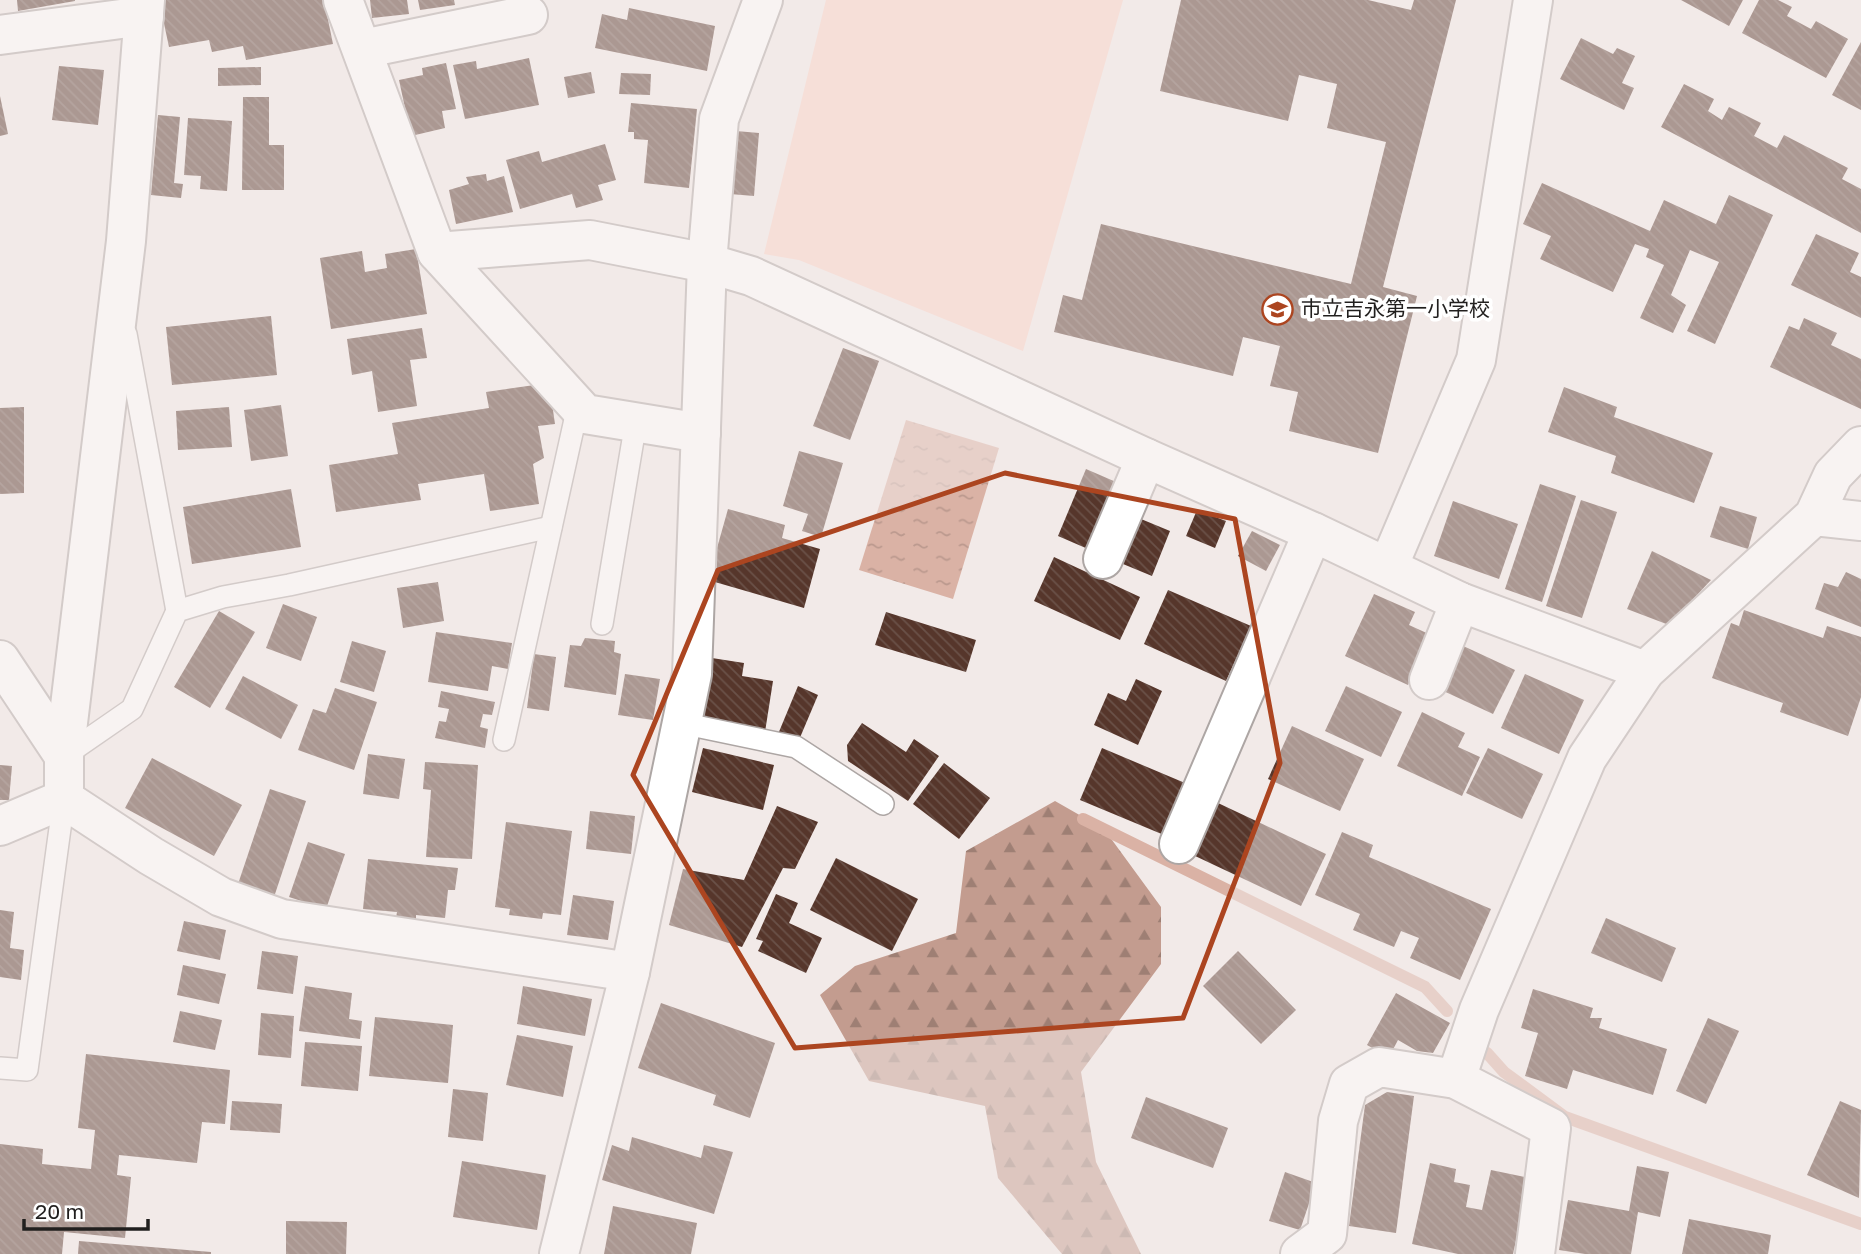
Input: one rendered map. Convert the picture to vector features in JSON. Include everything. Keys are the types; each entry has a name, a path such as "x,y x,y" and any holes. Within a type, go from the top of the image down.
{"street":[{"path":"344,0 437,252 585,414 701,433"},
{"path":"559,1254 630,972 692,674 707,263 719,119 763,0"},
{"path":"1388,567 1476,360 1533,0"},
{"path":"0,35 145,8 119,296 64,755 64,799"},
{"path":"362,49 527,15"},
{"path":"437,252 590,240 707,263 751,276 1313,532 1460,602 1646,671"},
{"path":"1461,1063 1479,1010 1587,758 1646,671 1814,516 1833,475 1861,446"},
{"path":"1103,559 1146,458"},
{"path":"1814,516 1861,521"},
{"path":"1179,844 1313,532"},
{"path":"1429,680 1460,602"},
{"path":"0,660 64,755"},
{"path":"64,799 151,856 221,897 282,919 630,972"},
{"path":"0,826 64,799"},
{"path":"1300,1254 1327,1234 1338,1121 1349,1084 1380,1067 1461,1063 1551,1128 1535,1254"}],"lane":[{"path":"64,755 132,709 177,611 119,296"},
{"path":"504,740 578,406"},
{"path":"602,624 636,422"},
{"path":"177,611 223,597 551,527"},
{"path":"681,723 796,747 883,804"},
{"path":"0,1068 27,1070 64,799"}],"highlighted area":[{"path":"1005,473 1235,519 1280,763 1183,1018 795,1048 633,775 718,570"}],"green space":[{"path":"1055,801 1104,829 1161,907 1161,964 1081,1072 1096,1162 1141,1254 1062,1254 998,1178 985,1106 869,1081 820,995 855,966 956,933 966,851"}],"shaded area":[{"path":"826,0 1123,0 1023,351 799,260 764,254"}],"water":[{"path":"906,420 999,448 953,599 859,570"}],"building":[{"path":"17,0 75,0 75,1 18,11"},
{"path":"159,0 324,0 333,44 246,60 243,46 212,52 209,40 169,47"},
{"path":"370,0 407,0 409,14 372,18"},
{"path":"418,0 454,0 455,5 420,10"},
{"path":"1181,0 1368,0 1411,10 1414,0 1456,0 1383,287 1417,296 1378,453 1289,431 1298,392 1270,386 1280,346 1243,337 1233,376 1054,332 1063,295 1082,300 1101,224 1351,284 1386,142 1327,128 1337,84 1299,75 1288,121 1160,91"},
{"path":"1681,0 1743,0 1729,26"},
{"path":"1759,0 1778,0 1792,7 1787,16 1811,29 1816,21 1848,39 1826,78 1742,33"},
{"path":"629,8 715,26 707,71 595,48 602,14 627,20"},
{"path":"1581,38 1613,54 1617,48 1635,56 1622,83 1634,88 1624,110 1560,79"},
{"path":"1861,42 1861,110 1832,95"},
{"path":"529,58 539,105 465,119 453,65 476,61 477,69"},
{"path":"446,63 456,109 442,111 445,128 411,136 399,80 423,75 422,68"},
{"path":"59,66 104,70 98,125 52,120"},
{"path":"261,67 261,85 218,86 218,68"},
{"path":"591,72 595,93 568,98 564,77"},
{"path":"621,73 651,74 650,95 619,94"},
{"path":"1684,84 1714,99 1708,111 1722,120 1729,107 1761,123 1754,136 1777,148 1784,135 1848,168 1842,179 1861,189 1861,233 1661,127"},
{"path":"0,96 8,134 0,136"},
{"path":"243,97 269,97 269,145 284,145 284,190 242,190"},
{"path":"631,103 697,109 689,188 644,183 648,140 634,139 634,132 628,132"},
{"path":"158,115 180,117 174,183 183,184 181,198 151,195"},
{"path":"188,118 232,121 227,191 200,189 201,176 184,175"},
{"path":"736,131 759,133 754,196 730,194"},
{"path":"605,144 616,180 598,185 603,200 576,208 572,194 520,209 506,160 539,151 542,162"},
{"path":"486,174 487,181 504,176 513,212 456,224 449,190 469,184 466,177"},
{"path":"1542,183 1650,231 1664,200 1716,224 1729,195 1773,215 1715,344 1687,331 1719,262 1690,250 1671,295 1686,305 1673,333 1640,318 1664,265 1646,257 1649,249 1635,244 1613,292 1540,259 1551,236 1523,224"},
{"path":"1816,234 1859,253 1850,272 1861,277 1861,318 1791,285"},
{"path":"416,249 427,314 331,329 320,258 362,251 365,272 387,268 385,254"},
{"path":"271,316 277,375 172,385 166,327"},
{"path":"1804,318 1837,333 1831,345 1861,359 1861,409 1770,367 1789,326 1799,330"},
{"path":"422,328 427,358 410,360 417,406 378,412 372,371 352,375 347,339"},
{"path":"843,348 879,361 850,440 813,426"},
{"path":"549,383 555,424 538,426 544,458 533,464 539,504 490,511 484,474 418,484 421,500 336,512 329,465 398,454 392,423 489,408 486,392"},
{"path":"1564,387 1617,407 1614,417 1713,453 1694,503 1611,473 1616,456 1548,432"},
{"path":"281,405 288,456 251,461 244,410"},
{"path":"24,407 24,493 0,494 0,408"},
{"path":"229,407 232,447 178,450 176,411"},
{"path":"799,451 843,463 821,537 802,531 808,514 783,506"},
{"path":"1086,469 1116,482 1088,549 1058,536"},
{"path":"1540,484 1576,496 1542,602 1505,589"},
{"path":"291,489 301,547 192,564 183,507"},
{"path":"1581,500 1617,512 1582,618 1546,606"},
{"path":"1453,501 1518,524 1499,579 1434,556"},
{"path":"1720,506 1757,517 1748,549 1710,537"},
{"path":"728,509 785,525 782,538 820,549 804,608 708,580"},
{"path":"1197,510 1226,521 1215,548 1186,536"},
{"path":"1141,519 1170,531 1152,576 1123,564"},
{"path":"1252,531 1280,545 1266,571 1238,556"},
{"path":"1652,551 1711,580 1669,625 1627,609"},
{"path":"1054,557 1140,597 1120,640 1034,601"},
{"path":"1846,572 1861,579 1861,627 1815,609 1824,583 1838,587"},
{"path":"438,582 444,621 403,628 397,588"},
{"path":"1168,590 1251,626 1226,681 1144,644"},
{"path":"1374,594 1415,612 1409,625 1431,635 1408,685 1345,656"},
{"path":"283,604 317,617 301,661 266,648"},
{"path":"1744,610 1823,638 1827,626 1861,637 1861,697 1848,736 1780,712 1783,703 1712,678 1731,623 1739,626"},
{"path":"219,611 255,632 210,708 174,687"},
{"path":"886,612 976,640 966,672 875,645"},
{"path":"436,632 512,643 508,669 492,666 488,691 428,682"},
{"path":"585,638 615,641 614,652 621,654 616,695 564,687 570,645 581,646"},
{"path":"352,641 386,651 374,692 340,682"},
{"path":"1459,644 1515,670 1493,714 1437,688"},
{"path":"534,654 556,657 549,711 527,708"},
{"path":"712,658 744,663 742,676 773,681 765,732 701,722"},
{"path":"625,674 660,679 653,720 618,715"},
{"path":"1525,674 1584,700 1559,754 1501,728"},
{"path":"243,676 298,705 281,739 225,709"},
{"path":"1136,679 1162,691 1138,745 1094,725 1108,693 1126,701"},
{"path":"798,686 818,695 796,747 776,739"},
{"path":"1346,686 1402,712 1381,757 1325,731"},
{"path":"335,688 377,702 354,770 298,750 313,709 326,713"},
{"path":"441,691 495,702 492,715 483,714 480,727 488,729 485,748 435,738 439,721 446,722 449,709 438,707"},
{"path":"1422,712 1465,733 1458,747 1480,757 1462,796 1397,766"},
{"path":"862,723 906,752 914,739 939,756 908,801 848,761 847,745"},
{"path":"1292,726 1364,759 1340,811 1268,779"},
{"path":"703,748 774,765 763,810 692,792"},
{"path":"1102,748 1185,783 1164,835 1080,800"},
{"path":"1488,748 1543,774 1522,819 1466,793"},
{"path":"368,754 405,759 399,799 363,794"},
{"path":"152,758 242,805 214,856 125,808"},
{"path":"425,762 478,765 472,859 426,857 431,790 423,789"},
{"path":"944,763 990,798 959,839 913,804"},
{"path":"0,765 12,766 9,800 0,800"},
{"path":"270,789 306,801 273,900 237,887"},
{"path":"1218,803 1326,854 1301,906 1193,855"},
{"path":"777,806 818,822 795,869 783,868 742,947 669,925 683,869 744,880"},
{"path":"590,811 635,816 631,854 586,849"},
{"path":"506,822 572,831 561,915 543,913 542,919 509,915 510,909 495,907"},
{"path":"1342,832 1373,845 1369,857 1491,909 1460,980 1410,958 1419,938 1401,931 1394,947 1353,930 1360,914 1315,895"},
{"path":"308,842 345,854 326,909 289,897"},
{"path":"836,858 918,899 892,951 810,910"},
{"path":"368,859 458,868 455,890 448,890 445,918 416,915 416,920 396,918 397,912 363,909"},
{"path":"776,894 798,903 789,923 822,938 806,973 758,951 763,941 756,939"},
{"path":"573,895 614,901 608,940 567,935"},
{"path":"0,910 14,912 10,948 24,950 21,980 0,977"},
{"path":"1606,918 1676,948 1662,982 1591,953"},
{"path":"184,921 226,930 220,960 177,951"},
{"path":"262,951 298,956 293,994 257,989"},
{"path":"1238,951 1296,1010 1261,1044 1203,986"},
{"path":"183,965 226,974 219,1004 177,995"},
{"path":"305,986 352,993 349,1019 362,1021 360,1039 299,1031"},
{"path":"523,986 592,999 585,1036 517,1024"},
{"path":"1533,989 1593,1008 1590,1018 1602,1018 1599,1028 1667,1049 1653,1095 1573,1070 1567,1089 1525,1076 1538,1033 1521,1028"},
{"path":"1396,993 1450,1023 1433,1053 1417,1051 1398,1040 1389,1057 1367,1045"},
{"path":"661,1003 775,1043 750,1118 713,1105 716,1095 638,1068"},
{"path":"180,1011 222,1020 215,1050 173,1042"},
{"path":"261,1013 294,1016 291,1058 258,1055"},
{"path":"375,1017 453,1025 448,1083 369,1076"},
{"path":"1708,1018 1739,1031 1706,1104 1676,1091"},
{"path":"517,1035 573,1046 563,1097 506,1085"},
{"path":"305,1042 362,1046 358,1091 301,1086"},
{"path":"86,1054 230,1070 225,1124 202,1122 197,1163 119,1155 117,1175 131,1177 125,1238 64,1232 62,1254 0,1254 0,1144 43,1149 42,1164 91,1169 95,1130 78,1128"},
{"path":"453,1089 488,1093 483,1141 448,1137"},
{"path":"1387,1092 1414,1096 1396,1233 1349,1226 1365,1105"},
{"path":"1146,1097 1228,1128 1213,1168 1131,1138"},
{"path":"232,1101 282,1104 280,1133 230,1130"},
{"path":"1840,1101 1861,1110 1859,1198 1807,1175"},
{"path":"632,1137 701,1158 704,1145 733,1152 714,1214 602,1180 612,1145 629,1151"},
{"path":"462,1161 546,1175 537,1230 453,1217"},
{"path":"1430,1163 1456,1169 1454,1182 1470,1185 1466,1207 1482,1210 1491,1170 1530,1178 1513,1254 1458,1254 1412,1244"},
{"path":"1637,1166 1669,1172 1660,1217 1638,1212 1631,1254 1585,1254 1559,1250 1568,1200 1629,1211"},
{"path":"1285,1172 1316,1183 1300,1230 1269,1221"},
{"path":"613,1206 697,1223 691,1254 604,1254"},
{"path":"1689,1219 1771,1235 1768,1254 1682,1254"},
{"path":"286,1221 347,1222 346,1254 286,1254"},
{"path":"79,1241 211,1252 211,1254 78,1254"}],"waterway":[{"path":"1083,819 1425,987 1447,1011"},
{"path":"1487,1053 1504,1072 1565,1117 1861,1224"}],"place":[{"name":"市立吉永第一小学校","path":"1278,309"}]}
